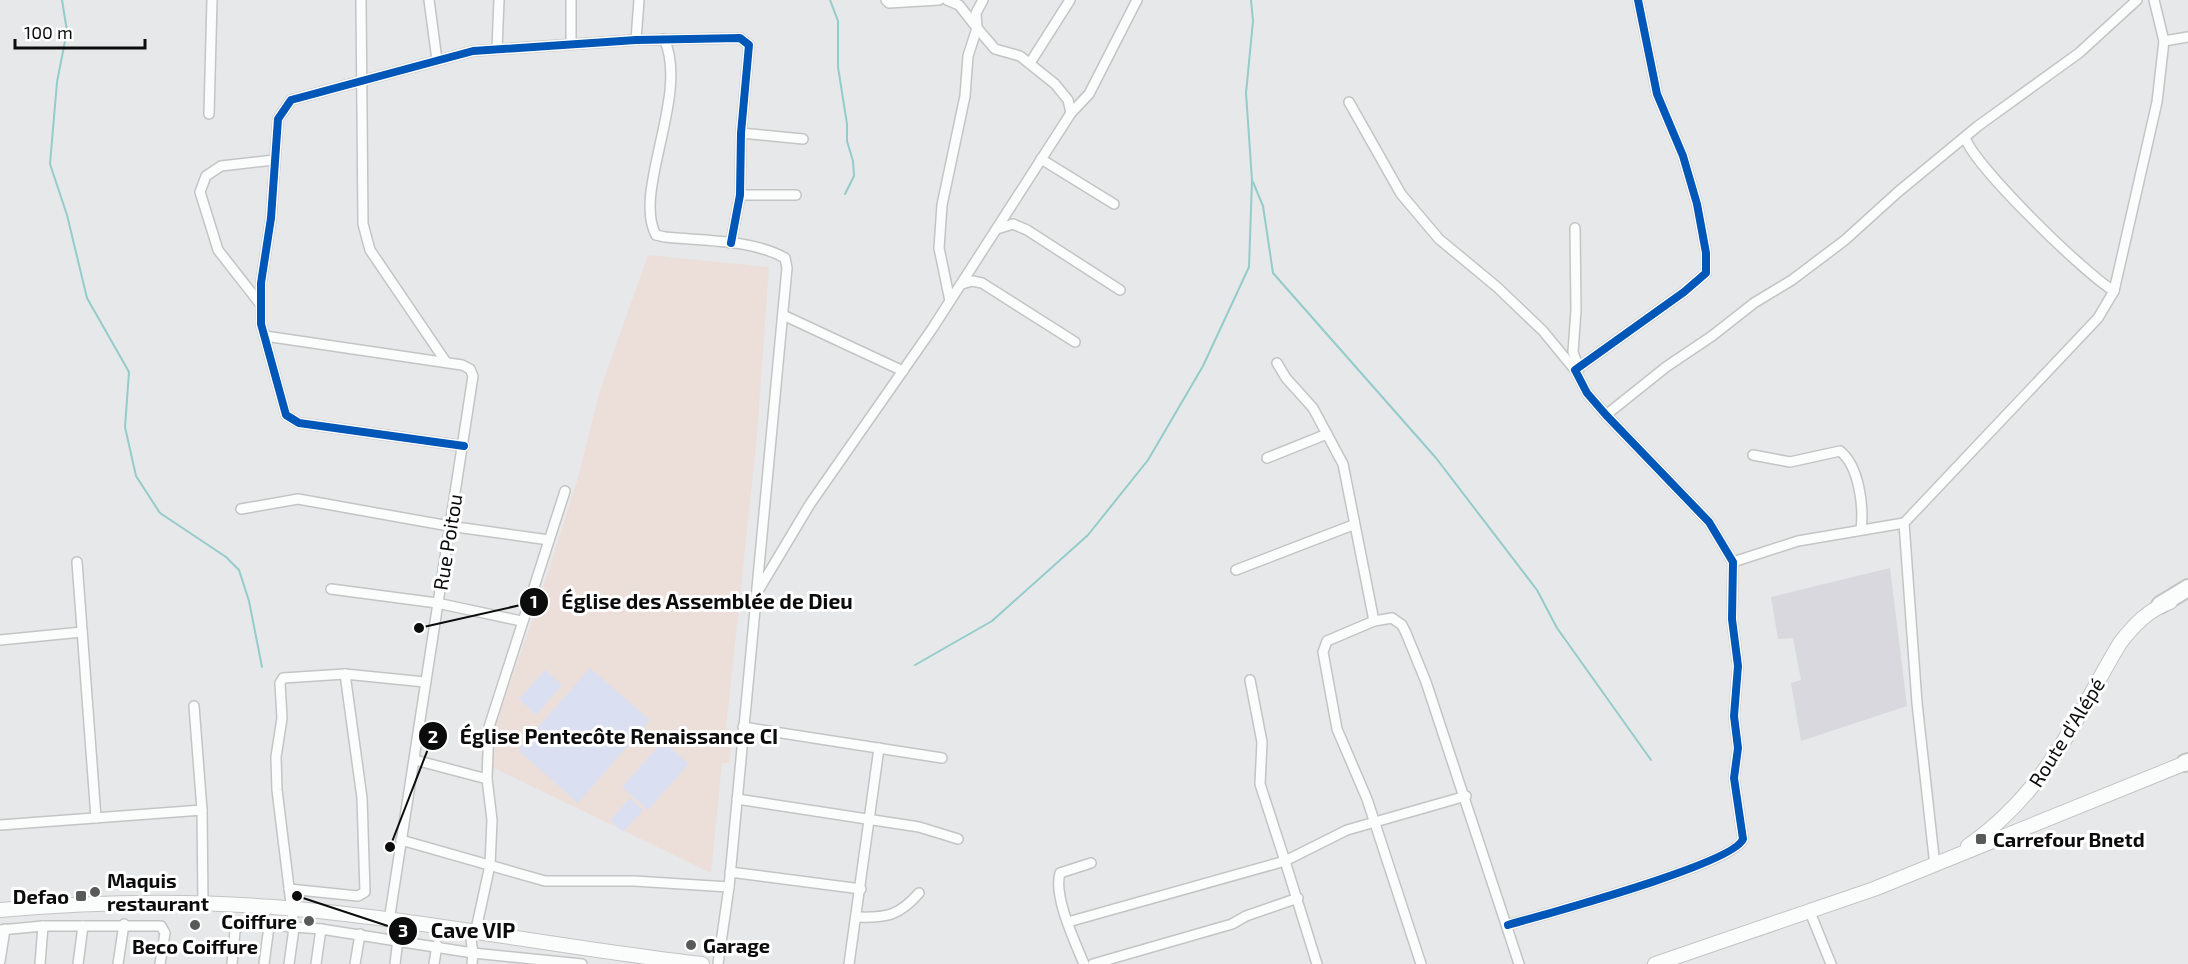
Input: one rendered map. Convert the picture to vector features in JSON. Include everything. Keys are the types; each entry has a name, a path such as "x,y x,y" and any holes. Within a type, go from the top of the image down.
{"highway":[{"path":"2160,605 2188,588"}],"main road":[{"name":"Route d'Alépé","path":"1935,866 1969,846 2022,800 2046,772 2120,643 2135,625 2160,605 2188,594"},
{"name":"Route d'Alépé","path":"1655,964 1810,912 1935,866 2187,762"},
{"path":"0,910 100,904 203,904 291,909 669,962 702,964"}],"street":[{"path":"209,114 212,0"},
{"path":"361,0 363,224 370,250 446,362"},
{"path":"429,0 437,60"},
{"path":"497,49 499,0"},
{"path":"571,0 571,44"},
{"path":"636,40 639,0"},
{"path":"886,0 889,3 905,4 939,0"},
{"path":"947,0 959,6 995,49 1020,57 1055,84 1068,100 1071,113"},
{"path":"950,301 939,248 942,205 965,96 968,56 977,28 976,13 983,0"},
{"path":"1030,63 1070,0"},
{"path":"757,594 810,504 962,284 1071,113 1089,94 1137,0"},
{"path":"1577,370 1684,292 1706,273 1706,254 1696,204 1683,156 1657,94 1638,0"},
{"path":"1606,415 1675,360 1712,336 1754,303 1792,280 1845,240 1965,137 2079,53 2137,0"},
{"path":"1733,562 1798,541 1904,523 2098,318 2114,291 2157,102 2164,41 2154,0"},
{"path":"2164,41 2188,37"},
{"path":"464,446 299,423 286,415 264,336 261,305 279,119 291,100 307,93 362,82 437,60 497,49 636,40 740,38 749,45 741,133 740,195 731,243"},
{"path":"664,39 669,49 669,98 651,197 651,226 656,235 665,237 731,243 776,253 785,258 787,268 729,887 718,964"},
{"path":"1349,102 1401,194 1439,239 1497,287 1543,332 1577,370"},
{"path":"741,133 803,139"},
{"path":"1965,137 1970,151 1999,183 2079,265 2114,291"},
{"path":"1041,159 1114,204"},
{"path":"261,305 218,250 200,192 206,176 221,166 274,160"},
{"path":"740,195 796,195"},
{"path":"997,229 1013,224 1027,230 1120,290"},
{"path":"1508,925 1599,899 1708,861 1741,844 1743,839 1734,778 1738,748 1734,716 1738,666 1732,619 1733,562 1709,522 1606,415 1584,387 1573,352 1576,310 1575,228"},
{"path":"962,284 972,280 982,283 1075,342"},
{"path":"783,315 903,371"},
{"name":"Rue Poitou","path":"264,336 462,365 470,369 473,376 464,446 449,526 415,760 388,921"},
{"path":"1277,363 1286,378 1313,408 1343,464 1353,525 1374,621"},
{"path":"1267,458 1327,434"},
{"path":"1753,455 1790,462 1840,451 1848,458 1858,492 1862,509 1861,529"},
{"path":"472,964 473,933 490,865 492,820 487,779 489,727 521,621 565,491"},
{"path":"242,509 298,499 449,526 549,540"},
{"path":"1904,523 1917,704 1935,866"},
{"path":"1236,570 1353,525"},
{"path":"77,562 96,818"},
{"path":"331,589 437,603 521,621"},
{"path":"1421,964 1367,799 1337,729 1323,652 1327,641 1374,621 1392,618 1402,625 1406,633 1466,796 1519,964"},
{"path":"0,640 82,632"},
{"path":"289,964 294,928 277,790 276,757 282,718 280,683 283,678 345,674 425,682"},
{"path":"289,889 358,896 365,892 362,798 345,674"},
{"path":"1250,680 1262,742 1260,784 1298,898 1317,964"},
{"path":"194,706 202,810 203,904"},
{"path":"743,728 942,758"},
{"path":"849,964 879,748"},
{"path":"415,760 487,779"},
{"path":"1068,922 1285,861 1331,837 1466,796"},
{"path":"737,799 871,818 919,827 957,839"},
{"path":"0,813 0,825 202,810"},
{"path":"401,840 544,881 634,881 729,887"},
{"path":"1084,964 1068,922 1058,885 1060,873 1091,863"},
{"path":"730,872 861,889"},
{"path":"857,916 889,915 905,909 919,893"},
{"path":"1093,964 1232,924 1246,916 1298,898"},
{"path":"1810,912 1831,964"},
{"path":"232,964 237,926 241,923 321,929 398,939 513,960 582,964"},
{"path":"118,964 124,924"},
{"path":"0,961 2,930 43,926 124,924 160,926 164,929 160,964"},
{"path":"40,964 43,926"},
{"path":"78,964 83,926"},
{"path":"264,964 269,926"},
{"path":"316,964 321,929"},
{"path":"356,964 360,934"},
{"path":"395,964 398,939"},
{"path":"434,964 437,945"}],"shaded area":[{"path":"648,255 769,267 757,436 726,729 733,730 729,763 722,763 711,873 490,766 494,729 577,481 600,390"},
{"path":"1890,568 1907,706 1801,741 1791,683 1801,680 1793,638 1778,639 1771,597"},
{"path":"590,668 650,720 578,803 518,750"},
{"path":"545,670 562,685 536,715 519,699"},
{"path":"663,741 689,764 648,810 622,787"},
{"path":"630,798 643,810 623,832 610,820"}],"waterway":[{"path":"62,0 67,31 57,82 50,164 67,215 87,298 129,372 125,427 136,476 160,513 226,557 239,570 249,601 262,667"},
{"path":"830,0 838,21 838,67 847,124 847,141 853,161 854,176 845,194"},
{"path":"915,665 992,621 1088,535 1148,460 1203,366 1249,267 1252,180 1246,93 1253,21 1251,0"},
{"path":"1253,182 1263,206 1273,273 1436,458 1537,590 1557,628 1651,760"}],"cycle path":[{"path":"1508,925 1674,875 1732,849 1743,839 1734,778 1738,748 1734,716 1738,666 1732,619 1733,562 1709,522 1606,415 1587,393 1575,370 1684,292 1706,273 1706,253 1697,204 1683,156 1657,94 1638,0"},
{"path":"464,446 299,423 286,415 261,324 261,283 271,218 278,119 291,100 473,51 636,40 740,38 749,45 741,133 740,195 731,243"}],"place":[{"name":"Église des Assemblée de Dieu","path":"419,628"},
{"name":"Carrefour Bnetd","path":"1981,839"},
{"name":"Église Pentecôte Renaissance CI","path":"390,847"},
{"name":"Maquis restaurant","path":"95,892"},
{"name":"Defao","path":"81,896"},
{"name":"Cave VIP","path":"297,896"},
{"name":"Coiffure","path":"309,921"},
{"name":"Beco Coiffure","path":"195,925"},
{"name":"Garage","path":"691,945"}]}
